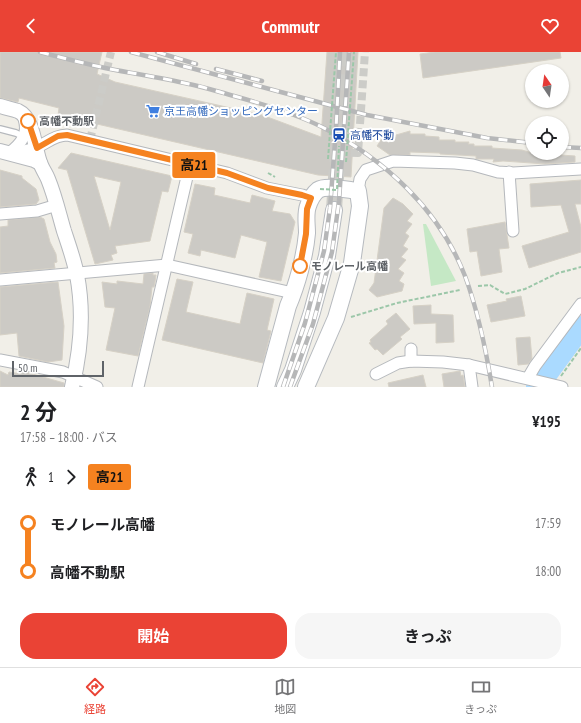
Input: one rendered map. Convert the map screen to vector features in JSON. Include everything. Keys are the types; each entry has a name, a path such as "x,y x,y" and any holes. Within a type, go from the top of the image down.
{"main road":[{"path":"266,387 304,252 307,209 315,194 319,190 326,188 358,191 360,206 352,263 336,318 306,387"},
{"path":"285,387 293,370 328,256 334,210"},
{"path":"290,387 293,370"}],"street":[{"path":"0,106 23,114 28,121 37,148 40,163 47,177 57,205 77,273 81,326 80,347 73,382"},
{"path":"5,152 20,143 24,137 25,122 23,114"},
{"path":"5,152 22,152 37,148 58,136 67,135 227,173 268,188 302,195 315,194"},
{"path":"5,152 40,163"},
{"path":"358,191 360,179 366,170 393,161 455,163 473,165 498,172 529,173 581,169"},
{"path":"138,387 190,164"},
{"path":"509,172 513,231"},
{"path":"0,214 37,211 57,205"},
{"path":"0,280 167,265 293,294"},
{"path":"528,378 535,366 581,304"},
{"path":"411,349 411,360"},
{"path":"0,360 63,372 73,382 97,387"},
{"path":"376,374 392,365 411,360 468,365 559,386"},
{"path":"468,365 472,387"}],"lane":[{"path":"0,129 16,133 24,137 37,148"}],"path":[{"path":"328,160 336,52"},
{"path":"346,162 354,52"},
{"path":"315,194 337,190 339,146"},
{"path":"268,172 277,179"},
{"path":"478,286 490,285 505,294 525,289 558,273 581,267"},
{"path":"350,317 397,303 460,290"},
{"path":"559,386 581,348"}],"green space":[{"path":"423,224 426,224 456,281 431,286"}],"building":[{"name":"京王高幡ショッピングセンター","path":"0,52 102,52 97,74 115,82 262,115 321,137 327,52 358,52 351,177 318,175 58,115 59,108 19,98 18,102 0,98"},
{"path":"435,52 560,52 561,58 423,78 420,54"},
{"path":"410,131 410,134 425,134 425,136 439,137 439,140 469,142 468,144 474,144 474,146 492,146 492,148 522,150 525,151 525,160 569,160 569,156 575,156 575,162 545,164 503,161 493,162 494,159 476,159 476,156 440,153 410,152 410,155 390,155 377,146 383,137 396,137 396,135"},
{"path":"71,153 172,176 168,192 162,191 150,241 115,246 117,253 111,255 113,260 95,264 67,170 58,168","holes":["94,176 121,182 110,230"]},
{"path":"0,170 22,176 22,178 36,189 39,200 36,204 0,207"},
{"path":"581,180 581,204 575,204 581,227 581,252 529,268 522,246 569,232 561,205 531,207 530,184"},
{"path":"195,184 215,188 214,195 250,203 252,195 275,201 272,211 290,214 295,222 281,281 259,277 267,242 241,235 235,258 201,250 200,256 188,253 193,234 184,232"},
{"path":"393,198 403,204 413,214 407,221 412,224 405,233 409,236 403,246 408,249 401,257 406,260 398,269 404,273 399,281 404,284 402,291 377,297 369,290 374,283 384,208"},
{"path":"40,217 44,219 50,242 56,254 57,262 54,263 55,268 0,273 0,227 8,226 8,220"},
{"path":"505,222 509,248 499,249 502,272 481,276 477,251 470,252 467,229"},
{"path":"153,273 153,275 156,275 155,282 154,287 152,287 150,306 138,356 106,350 115,308 105,307 102,282 117,284 117,281 143,284 144,274"},
{"path":"177,279 193,282 186,312 240,324 247,293 274,299 267,330 271,331 263,363 162,340"},
{"path":"58,282 64,326 62,360 48,362 19,356 17,333 0,335 0,287"},
{"path":"521,296 525,316 491,322 487,305 507,301 506,299"},
{"path":"431,305 431,314 453,315 454,342 436,343 436,323 414,324 413,306"},
{"path":"396,313 410,329 400,337 402,339 383,355 377,349 375,350 369,343 371,342 370,340 388,324 386,321"},
{"path":"530,337 532,359 528,364 518,365 516,338"},
{"path":"0,371 8,375 9,372 21,374 20,371 29,373 64,383 64,387 0,387"},
{"path":"460,371 461,376 463,375 465,387 444,387 442,374"},
{"path":"423,375 426,387 389,387 388,383"}],"waterway":[{"path":"537,387 581,327"}],"tunnel":[{"path":"90,140 111,52"},
{"path":"334,210 344,52"},
{"path":"339,152 358,153 365,52"}],"railway":[{"path":"40,52 101,67 195,85 267,106 301,117 322,127 367,154 407,188 425,208 454,252 465,276 478,317 492,387"},
{"path":"131,52 367,115 487,138 525,142"},
{"path":"157,52 196,64"},
{"path":"283,387 305,323 324,251 330,208 340,52"},
{"path":"290,387 313,324 332,252 339,201 349,52"},
{"path":"216,69 262,81"},
{"path":"569,147 581,148"}],"bus line":[{"name":"高21","path":"28,121 37,148 58,136 67,135 227,173 268,188 311,198 307,209 304,252 300,266"}],"place":[{"name":"京王高幡ショッピングセンター","path":"153,111"},
{"name":"高幡不動駅","path":"28,121"},
{"name":"高幡不動","path":"339,135"},
{"name":"モノレール高幡","path":"300,266"}]}
